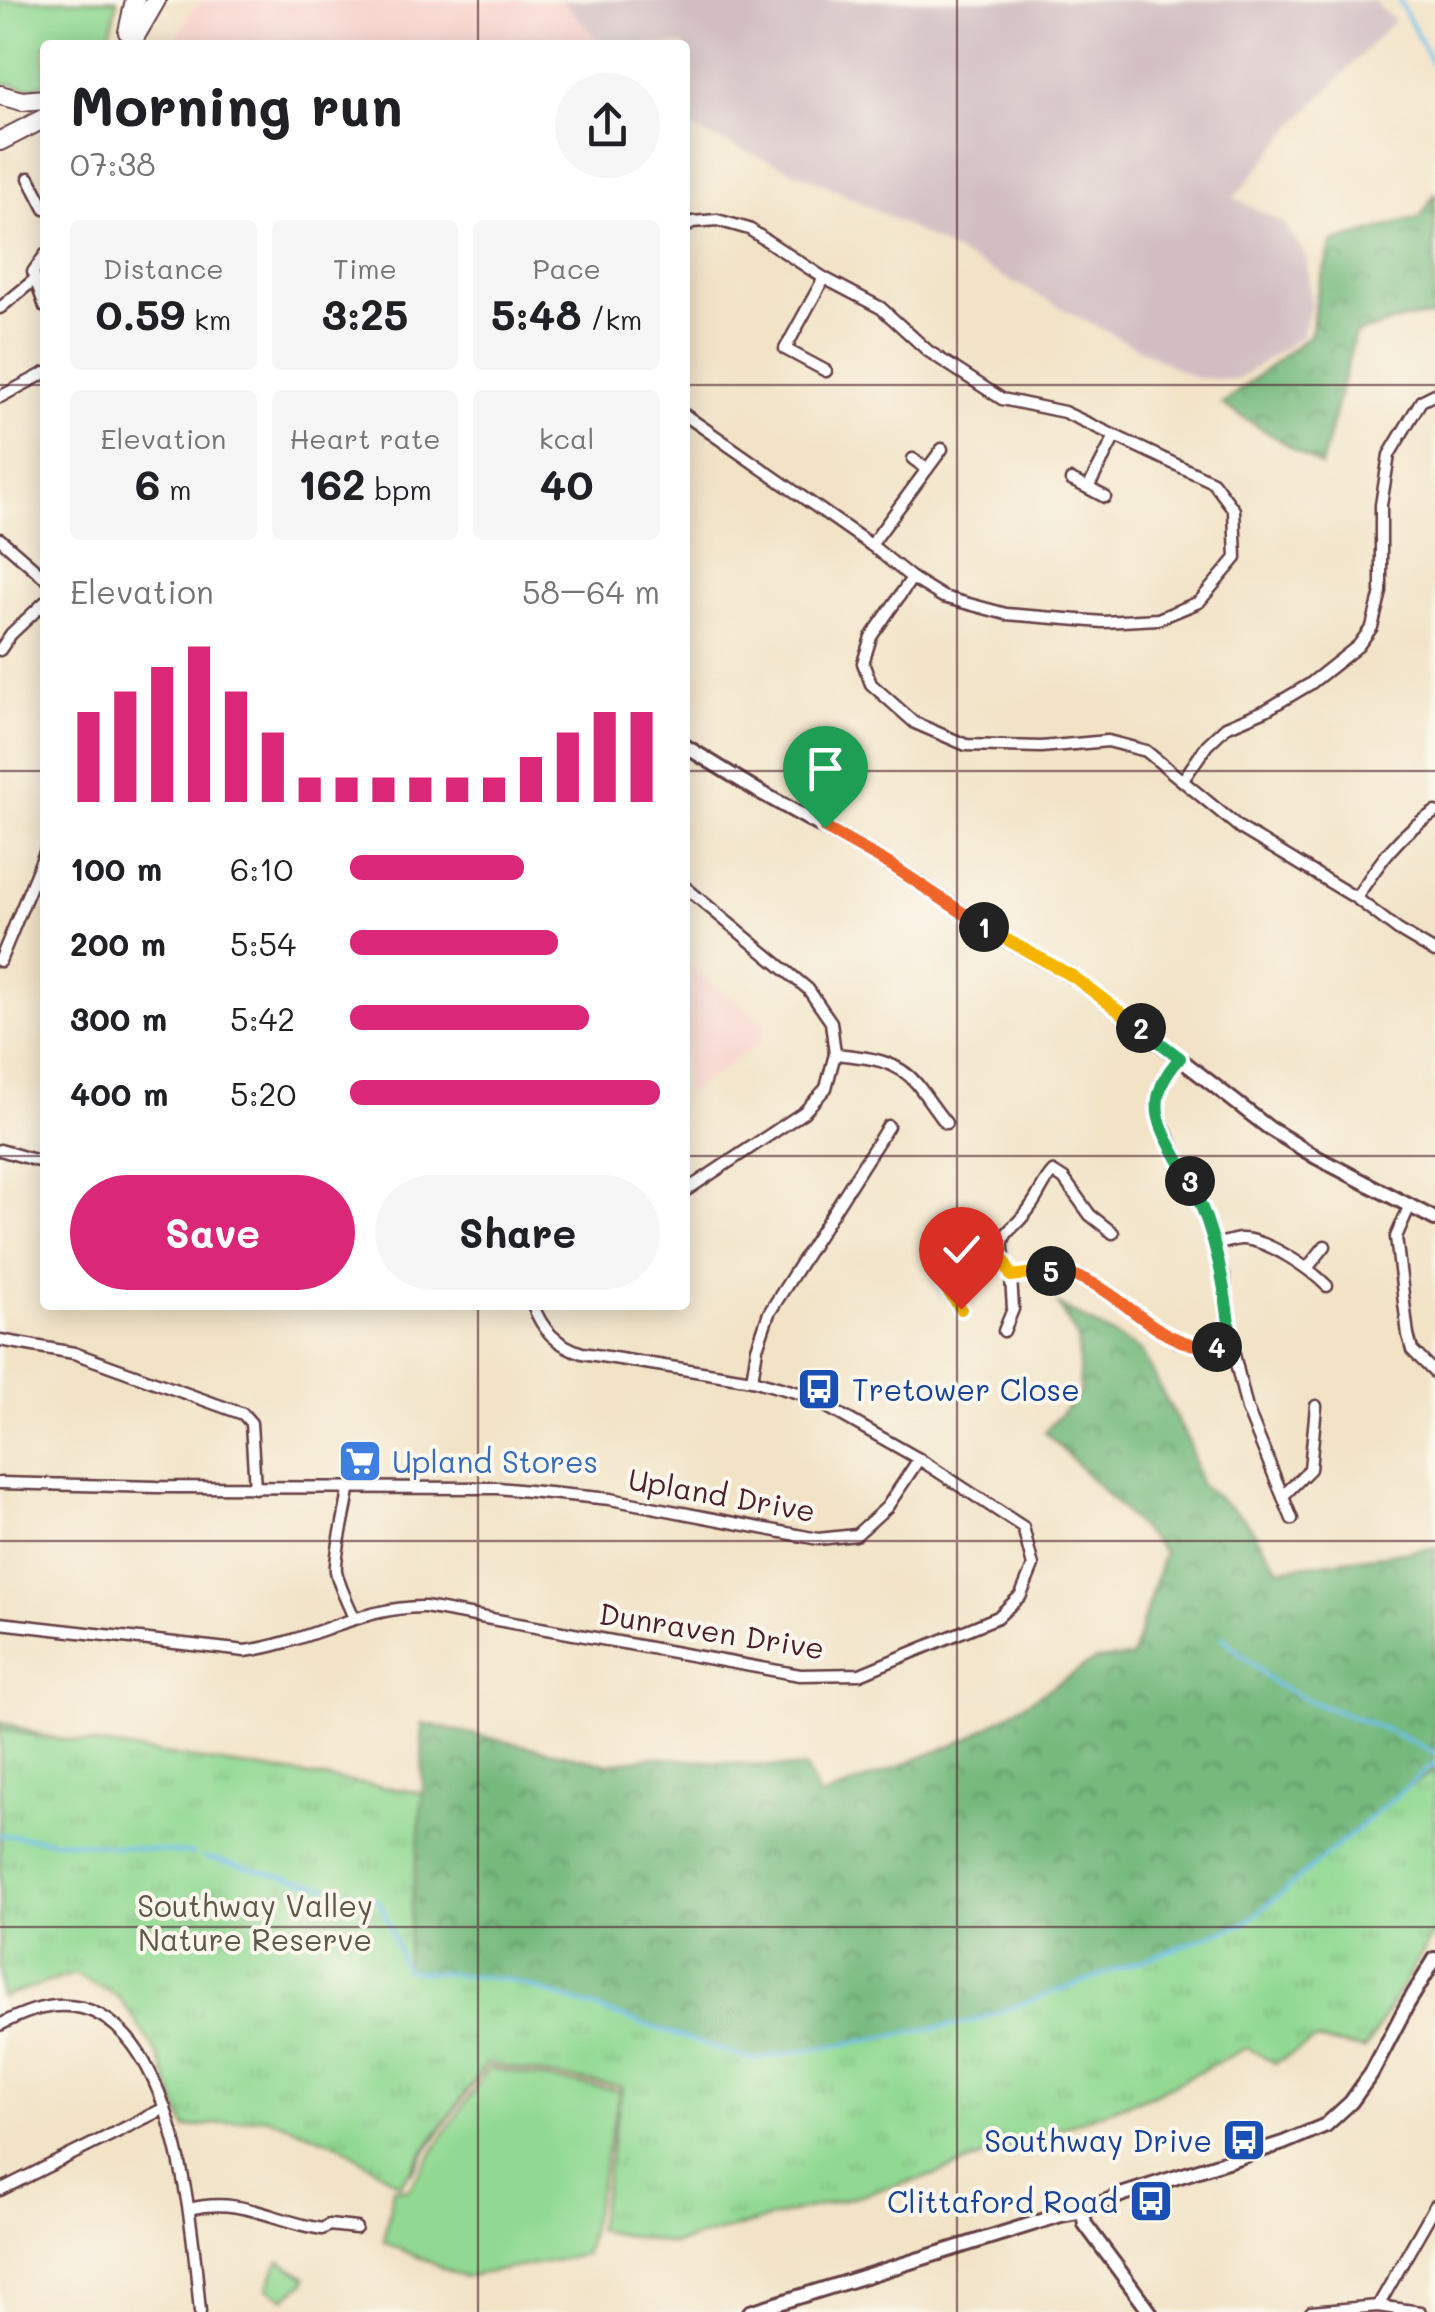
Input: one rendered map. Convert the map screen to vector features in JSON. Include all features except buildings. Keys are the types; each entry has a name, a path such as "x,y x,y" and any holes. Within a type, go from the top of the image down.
{"highway":[{"path":"127,40 135,0"},
{"path":"128,40 156,0"},
{"path":"0,95 40,105"},
{"path":"0,142 40,109"}],"street":[{"path":"29,178 40,199"},
{"path":"690,224 717,220 749,229 824,278 881,308 928,352 1002,399 1064,412 1213,482 1234,510 1236,558 1199,602 1158,619 1103,622 1006,614 943,597 912,578 690,418"},
{"path":"40,259 33,272 40,295"},
{"path":"824,278 785,349 826,371"},
{"path":"0,308 34,280"},
{"path":"0,397 40,376"},
{"path":"1183,780 1207,745 1226,728 1310,684 1358,646 1372,627 1381,592 1382,505 1389,456 1422,402 1435,394"},
{"path":"1088,488 1114,438"},
{"path":"872,546 942,450"},
{"path":"913,459 927,469"},
{"path":"1071,480 1104,497"},
{"path":"0,540 40,574"},
{"path":"912,578 870,636 863,663 871,684 915,722 966,745 1042,747 1108,741 1146,751 1240,828 1356,898 1435,952"},
{"path":"0,650 40,607"},
{"path":"690,749 758,792 891,865 994,934 1074,977 1269,1128 1435,1219"},
{"path":"1356,898 1387,850 1410,827 1435,812"},
{"path":"0,961 40,864"},
{"path":"690,891 808,990 831,1022 836,1054 826,1088 804,1112 690,1187"},
{"path":"836,1054 870,1057 893,1065 915,1081 946,1122"},
{"path":"1180,1058 1162,1077 1156,1100 1158,1114 1216,1245 1224,1276 1232,1346 1247,1409 1292,1520"},
{"path":"752,1380 757,1348 770,1312 888,1126"},
{"path":"0,1150 40,1162"},
{"path":"1004,1332 1013,1310 1011,1276 1002,1249 1006,1232 1027,1212 1050,1173 1058,1172 1090,1215 1113,1232"},
{"path":"1024,1184 1038,1193"},
{"path":"1410,1205 1396,1236 1408,1335 1412,1350 1435,1373"},
{"path":"1216,1245 1251,1240 1308,1268 1327,1286"},
{"path":"1308,1268 1325,1246"},
{"path":"961,1309 939,1281 938,1268 944,1263 964,1260 1005,1262"},
{"path":"1011,1276 1048,1271 1081,1276 1176,1341 1196,1347 1232,1346"},
{"name":"Dunraven Drive","path":"0,1623 245,1651 273,1647 380,1610 425,1607 800,1675 860,1674 998,1617 1022,1595 1033,1566 1023,1527 919,1458 806,1395 752,1380 582,1354 563,1346 548,1333 536,1310"},
{"path":"0,1340 74,1354 243,1414 252,1423 255,1488"},
{"path":"1283,1496 1310,1469 1316,1406"},
{"name":"Upland Drive","path":"0,1483 349,1490 498,1488 575,1495 818,1539 856,1535 886,1507 919,1458"},
{"path":"349,1490 336,1572 354,1618"},
{"path":"750,2312 1083,2211 1283,2143 1326,2124 1351,2102 1372,2074 1407,2004 1433,1965"},
{"path":"0,2024 52,2004 92,2009 114,2022 157,2081 189,2209 200,2312"},
{"path":"0,2190 165,2108"},
{"path":"189,2209 225,2203 257,2210 294,2225 356,2228"},
{"path":"1378,2306 1435,2206"},
{"path":"1083,2211 1085,2224 1143,2310"},
{"path":"1311,2312 1378,2306 1416,2311"}],"shaded area":[{"path":"203,0 562,0 598,40 176,40 191,11"},
{"path":"562,0 1373,0 1394,21 1297,122 1234,198 1284,223 1306,256 1311,305 1301,336 1237,380 1195,378 834,188 690,128 690,40 598,40"},
{"path":"690,966 766,1024 761,1043 690,1092"}],"green space":[{"path":"0,0 117,0 112,27 105,40 40,40 40,85 29,88 0,82"},
{"path":"1435,194 1435,316 1403,319 1355,334 1321,466 1222,404 1311,334 1317,293 1332,243 1421,217"},
{"path":"1058,1304 1141,1351 1190,1445 1200,1484 1245,1519 1279,1569 1435,1548 1435,1931 1365,2049 1316,2040 1275,2063 1245,2036 1153,2094 928,2177 673,2244 597,2230 622,2087 486,2064 412,2172 397,2091 297,1905 0,1900 0,1721 46,1737 423,1793 422,1723 609,1764 653,1757 806,1769 820,1798 970,1738 1095,1660 1132,1657 1164,1552 1045,1432 1080,1392 1078,1339"},
{"name":"Southway Valley Nature Reserve","path":"0,1730 423,1793 405,1970 506,1979 752,2060 971,2022 1246,1923 1403,1790 1435,1771 1435,1931 1365,2049 1316,2040 1275,2063 1247,2048 1153,2094 928,2177 673,2244 597,2230 622,2087 486,2064 400,2185 338,2144 265,2117 186,2128 158,2055 120,1998 74,1974 0,1997"},
{"path":"488,2068 620,2091 585,2255 463,2277 384,2242 393,2188 408,2190"},
{"path":"279,2261 305,2276 305,2282 285,2298 267,2288"}],"waterway":[{"path":"1399,0 1435,69"},
{"path":"1222,1637 1275,1684 1435,1753"},
{"path":"295,1879 380,1901 405,1970 506,1979 752,2060 971,2022 1246,1923 1435,1763"},
{"path":"0,1835 194,1854"},
{"path":"204,1857 290,1878"}],"place":[{"name":"Tretower Close","path":"819,1389"},
{"name":"Upland Stores","path":"360,1461"},
{"name":"Southway Drive","path":"1244,2140"},
{"name":"Clittaford Road","path":"1151,2201"}],"route":[{"path":"825,828 891,865 994,934 1074,977 1180,1058 1162,1077 1156,1100 1158,1114 1216,1245 1224,1276 1232,1346 1186,1345 1081,1276 1048,1271 1011,1276 1005,1262 951,1261 938,1268 939,1281 961,1309"}]}
